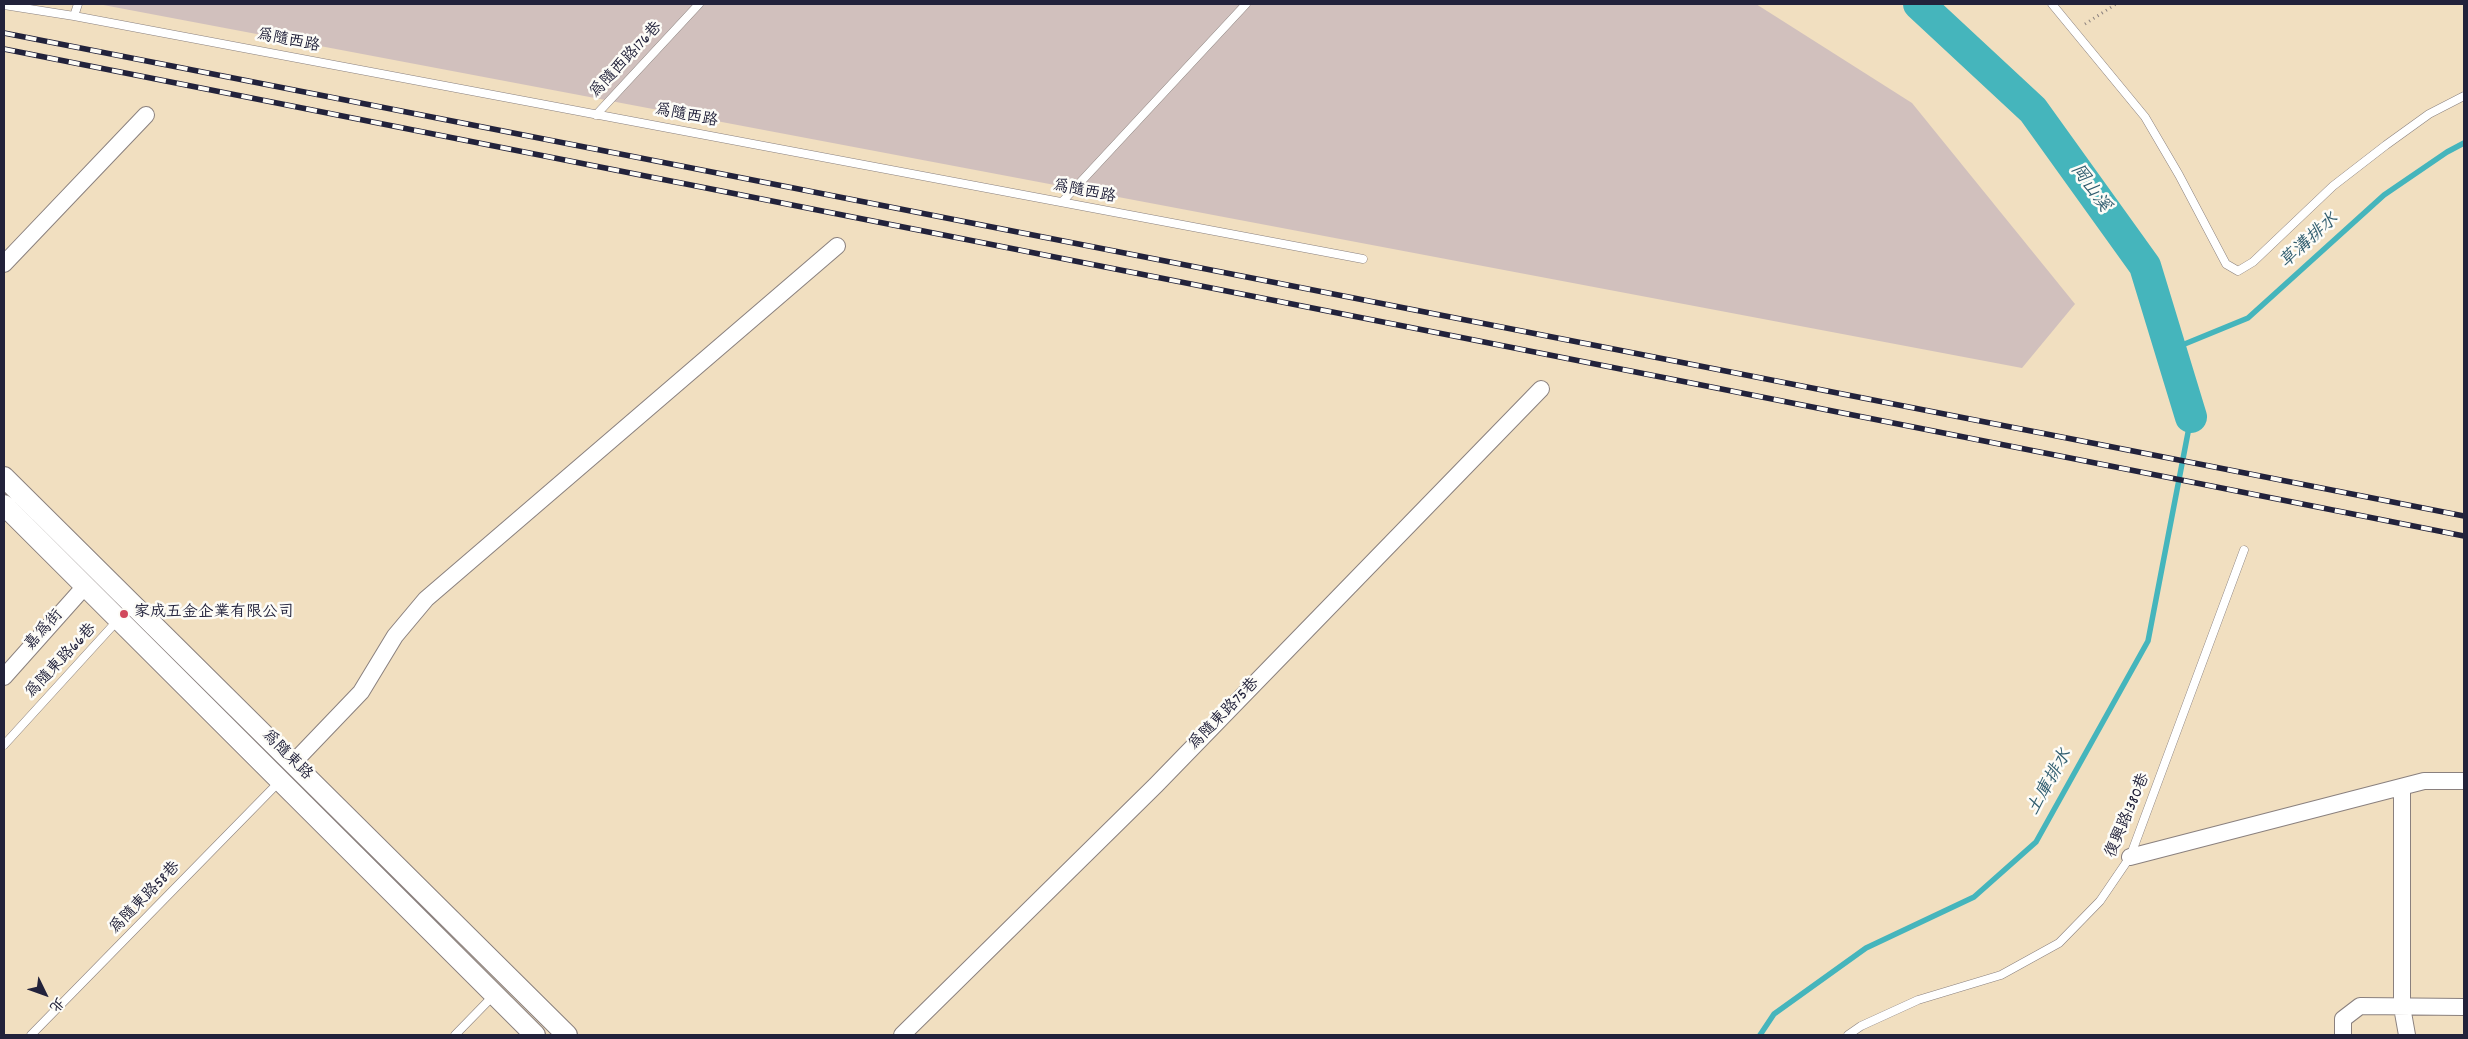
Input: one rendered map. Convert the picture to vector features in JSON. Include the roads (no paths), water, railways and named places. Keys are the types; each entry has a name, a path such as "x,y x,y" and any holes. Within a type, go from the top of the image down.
{"street":[{"path":"4,264 146,114"},
{"path":"293,763 362,692 395,636 426,599 837,246"},
{"name":"為隨東路75巷","path":"902,1035 1156,785 1541,389"},
{"name":"為隨東路","path":"4,477 567,1035"},
{"name":"為隨東路","path":"4,504 535,1035"},
{"name":"嘉為街","path":"4,678 86,585"},
{"path":"2130,857 2424,781 2464,781"},
{"path":"2402,787 2402,1007 2407,1035"},
{"path":"2342,1035 2343,1019 2360,1006 2464,1007"}],"lane":[{"path":"74,16 78,4"},
{"name":"為隨西路176巷","path":"596,115 699,4"},
{"path":"1062,202 1246,4"},
{"path":"2052,4 2145,117 2179,175 2226,264 2238,271 2253,262 2333,186 2429,114 2464,96"},
{"name":"為隨西路","path":"4,5 74,16 1363,259"},
{"name":"復興路1380巷","path":"1848,1035 1860,1026 1918,1000 2001,974 2059,944 2100,901 2130,857 2244,550"},
{"name":"為隨東路66巷","path":"4,745 119,619"},
{"name":"為隨東路58巷","path":"31,1035 280,781"},
{"path":"454,1035 494,995"}],"waterway":[{"name":"岡山溪","path":"1919,4 2033,110 2145,266 2191,417"},
{"name":"草溝排水","path":"2170,350 2248,318 2384,195 2447,152 2464,143"},
{"name":"土庫排水","path":"1760,1035 1774,1014 1866,948 1974,897 2036,842 2148,641 2191,417"}],"railway":[{"path":"4,33 2464,516"},
{"path":"4,49 2464,536"}],"place":[{"name":"家成五金企業有限公司","path":"124,614"}]}
